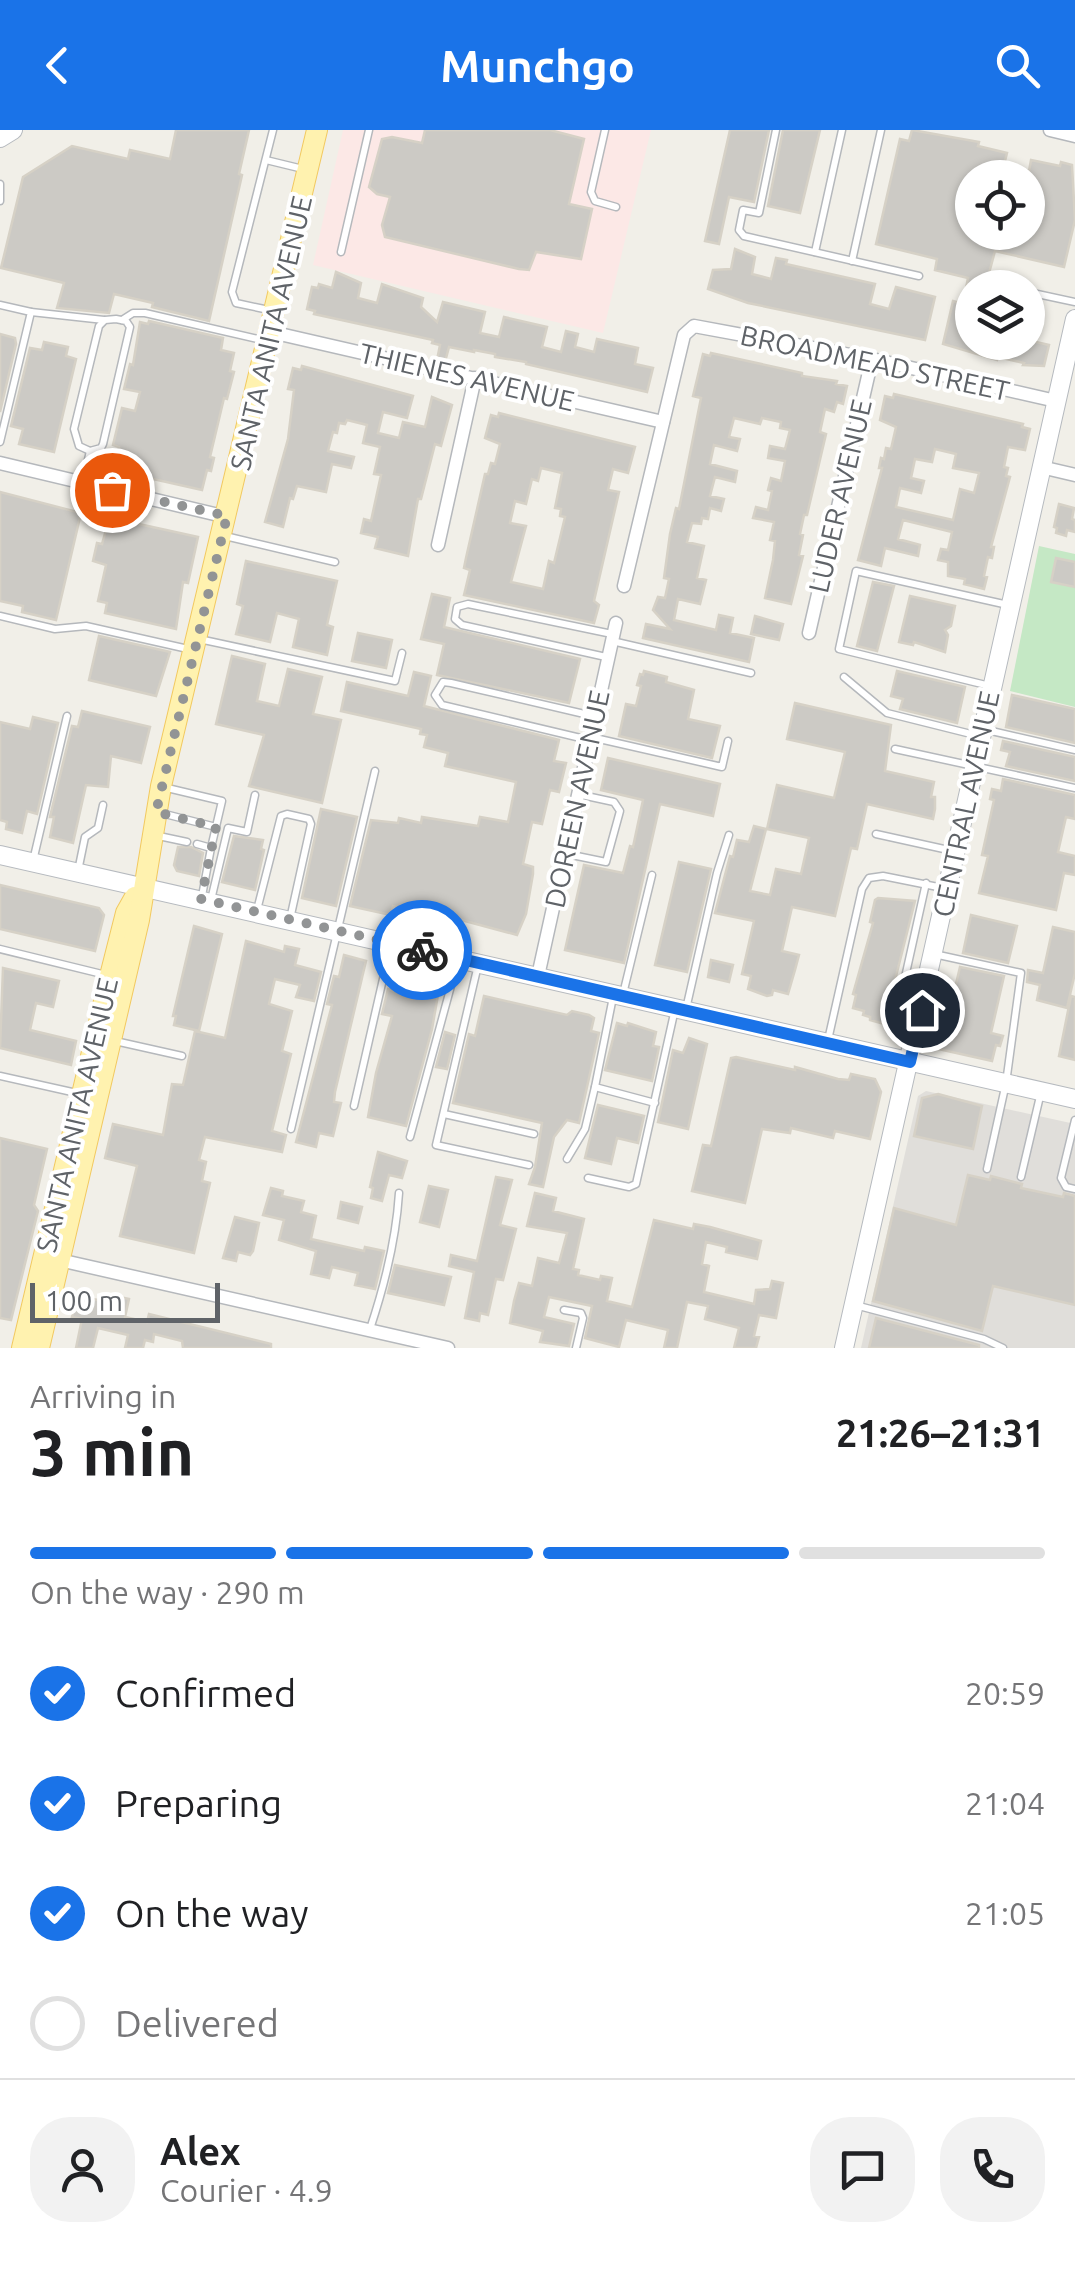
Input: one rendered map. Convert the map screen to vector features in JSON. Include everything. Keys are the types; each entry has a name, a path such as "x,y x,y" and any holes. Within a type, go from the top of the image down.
{"main road":[{"name":"SANTA ANITA AVENUE","path":"22,1348 52,1258 111,1040 138,920 161,786 318,130"},
{"name":"SANTA ANITA AVENUE","path":"39,1348 82,1094 126,913 142,886"}],"street":[{"path":"0,138 13,130"},
{"path":"1050,130 1075,136"},
{"name":"CENTRAL AVENUE","path":"844,1348 1075,319"},
{"name":"BROADMEAD STREET","path":"663,422 684,335 694,326 872,359 1056,401"},
{"name":"THIENES AVENUE","path":"271,328 663,422"},
{"name":"LUDER AVENUE","path":"809,634 872,359"},
{"path":"438,546 475,378"},
{"path":"624,586 663,422"},
{"path":"0,463 82,482 225,526"},
{"path":"1041,467 1075,475"},
{"name":"DOREEN AVENUE","path":"538,976 614,633"},
{"path":"0,855 1075,1099"},
{"path":"52,1258 448,1348"}],"lane":[{"path":"271,328 236,303 232,292 273,130"},
{"path":"342,252 368,130"},
{"path":"605,130 591,192 595,200 616,207"},
{"path":"776,130 759,213 743,210 739,230 744,236 918,276"},
{"path":"815,252 842,130"},
{"path":"852,261 881,130"},
{"path":"266,160 309,170"},
{"path":"0,184 0,202"},
{"path":"1045,296 1075,302"},
{"path":"0,305 105,320 122,320 145,312 271,328"},
{"path":"0,442 31,312"},
{"path":"105,320 99,326 74,429 79,446 90,451 104,444 130,328 122,320"},
{"path":"82,482 90,451"},
{"path":"225,526 336,562"},
{"path":"990,686 838,649 856,571 1010,605"},
{"path":"608,658 462,625 455,619 458,606 468,604 614,633 751,673"},
{"path":"0,616 55,628 86,626 196,644 395,681 402,653"},
{"path":"844,677 886,713 1075,750"},
{"path":"594,717 451,683 442,682 435,696 442,705 722,767 728,741"},
{"path":"32,862 68,716"},
{"path":"895,748 1075,788"},
{"path":"292,1129 375,771"},
{"path":"161,786 222,801 211,848 206,900"},
{"path":"566,854 606,862 620,811 614,802 577,794"},
{"path":"206,900 228,828 247,832 255,796"},
{"path":"78,872 85,837 98,828 104,804"},
{"path":"156,812 216,827"},
{"path":"256,912 281,816 309,819 290,920"},
{"path":"152,834 188,842"},
{"path":"876,834 954,851"},
{"path":"588,1178 629,1187 636,1184 729,835"},
{"path":"197,844 211,848"},
{"path":"567,1158 586,1129 652,875"},
{"path":"827,1044 862,888 868,878 883,876 949,889"},
{"path":"902,991 926,884"},
{"path":"354,1106 391,943"},
{"path":"0,949 110,976"},
{"path":"934,954 1021,973 1006,1083 988,1169"},
{"path":"410,1137 458,959"},
{"path":"478,964 436,1144 529,1165"},
{"path":"111,1040 182,1056"},
{"path":"0,1076 82,1094"},
{"path":"595,1087 655,1103"},
{"path":"1021,1178 1041,1091"},
{"path":"444,1114 534,1134"},
{"path":"1075,1120 1061,1178 1066,1186 1075,1189"},
{"path":"370,1330 388,1269 399,1193"},
{"path":"854,1305 984,1339 1003,1348"},
{"path":"564,1310 584,1318 576,1348"}],"shaded area":[{"path":"343,130 651,130 603,333 313,265"},
{"path":"926,1091 1075,1124 1075,1348 861,1348 918,1096"}],"green space":[{"path":"1039,546 1075,554 1075,707 1010,691"}],"building":[{"path":"176,130 249,130 209,321 114,294 109,313 57,308 64,283 1,268 23,177 72,146 128,159 130,150 170,159"},
{"path":"425,130 550,130 584,139 569,204 592,209 581,259 536,252 529,270 519,269 385,237 382,225 390,197 369,187 382,139 422,143"},
{"path":"730,130 769,130 754,202 729,197 719,244 705,241"},
{"path":"783,130 820,130 800,213 768,206"},
{"path":"912,130 979,142 978,146 1007,153 1005,160 955,160 955,250 1045,250 1045,163 1072,165 1075,220 1064,267 995,251 990,270 955,270 955,275 935,270 937,259 876,244 900,139 909,141"},
{"path":"735,249 755,257 752,274 771,279 776,258 787,260 786,264 875,284 870,304 889,309 896,287 935,297 925,340 748,303 708,289 713,270 731,269"},
{"path":"336,272 361,283 358,298 377,303 382,284 423,298 421,307 437,322 443,302 485,312 480,333 499,337 504,317 547,327 542,347 561,352 566,331 578,334 575,347 594,352 597,339 638,348 635,364 653,368 647,392 474,350 449,347 445,362 437,360 440,345 432,343 433,340 314,314 315,311 307,309 312,287 318,288 319,284 332,288"},
{"path":"953,301 955,348 943,344"},
{"path":"140,322 223,338 221,350 234,353 230,371 234,372 210,457 214,458 211,471 207,470 202,490 122,472 124,462 116,460 119,447 113,445 122,408 135,411 140,392 124,389 130,364 133,365"},
{"path":"0,334 15,338 16,344 0,412"},
{"path":"44,342 68,347 66,356 76,359 54,452 19,444 23,429 11,426 30,348 42,350"},
{"path":"1045,344 1049,345 1044,366 1011,360 1045,360"},
{"path":"703,354 847,386 843,404 837,402 834,412 825,409 820,432 826,434 800,534 803,535 799,555 803,556 791,604 765,598 773,560 775,541 770,540 774,522 753,518 756,507 768,510 771,478 781,481 785,461 768,458 770,446 785,449 790,430 780,428 781,422 762,418 760,424 734,418 729,437 740,439 737,451 714,445 710,464 737,471 735,482 715,477 710,496 724,499 721,511 710,508 708,519 702,518 701,524 692,523 687,542 704,546 697,578 706,580 700,604 678,599 674,620 716,630 719,615 733,618 730,633 754,638 749,662 643,638 646,624 670,629 653,610 658,597 665,598 670,534 676,508 679,509 701,398 693,396"},
{"path":"302,366 413,396 407,418 383,412 378,433 399,438 403,422 425,427 432,397 452,405 441,446 435,444 418,499 408,556 375,548 378,537 361,533 364,519 371,521 381,475 374,474 380,447 363,443 367,425 347,420 345,424 339,423 337,433 333,432 328,451 354,457 351,468 332,464 326,492 297,486 283,527 265,522 288,439 294,390 288,389 293,368 301,370"},
{"path":"894,394 1023,424 1022,427 1030,429 1025,450 1008,447 1004,467 1010,477 991,547 992,558 988,557 984,589 948,576 948,562 938,560 941,549 948,550 952,532 903,520 898,539 920,545 918,556 885,548 881,566 858,560 882,468 881,458 884,459 886,448 891,449 896,427 880,420 885,396 893,398","holes":["935,449 956,454 953,468 979,473 974,493 960,489 953,520 896,507 900,488 921,493 924,481 911,478 915,459 932,462"]},
{"path":"499,413 635,447 628,473 613,469 608,490 619,492 594,601 599,605 594,623 464,595 470,570 464,568 485,474 491,463 495,464 500,444 485,438 491,415 498,417","holes":["541,468 562,473 555,508 561,509 560,516 565,517 543,589 511,582 526,526 510,523 515,501 526,504 532,479 538,481"]},
{"path":"0,492 81,513 56,620 22,612 23,606 0,601"},
{"path":"1059,504 1074,508 1075,532 1067,530 1066,536 1056,533 1054,527"},
{"path":"116,519 198,537 188,583 183,582 176,629 105,613 107,603 98,601 106,565 93,561 97,543 102,544 106,530 114,529"},
{"path":"1056,558 1075,562 1075,587 1051,582"},
{"path":"246,561 337,581 327,625 333,627 327,655 293,647 299,619 277,613 270,642 236,634 243,606 237,604"},
{"path":"873,582 894,586 877,651 857,646"},
{"path":"432,594 450,598 444,627 580,659 569,703 437,675 444,644 421,639"},
{"path":"910,596 955,606 951,626 945,630 945,652 914,642 899,642"},
{"path":"755,616 783,624 779,640 751,634"},
{"path":"358,633 392,640 386,668 352,661"},
{"path":"99,636 170,652 156,696 89,680"},
{"path":"232,656 265,664 257,701 279,706 288,669 322,677 313,714 341,720 322,803 249,786 264,735 216,724"},
{"path":"644,671 694,690 688,719 720,726 712,758 619,736 626,704 636,706 641,686 637,685"},
{"path":"897,671 965,687 957,723 900,709 903,699 891,696"},
{"path":"414,672 431,676 424,706 559,740 554,761 566,763 559,792 550,790 542,824 532,822 523,864 533,867 533,874 526,914 517,935 393,906 391,915 350,906 371,820 398,823 399,818 421,823 422,817 478,826 480,817 508,822 516,782 445,766 448,753 424,747 427,735 420,734 421,729 341,711 347,682 408,696"},
{"path":"1012,695 1075,709 1075,743 1006,727"},
{"path":"795,703 891,725 885,771 934,782 931,797 935,797 935,809 933,819 867,804 857,849 851,848 835,916 792,907 782,951 799,955 795,970 788,994 773,990 767,996 748,989 751,976 742,974 754,921 715,913 737,840 749,842 754,826 766,829 750,891 770,895 776,869 801,874 809,838 767,829 777,785 834,798 845,752 787,739"},
{"path":"82,711 150,727 141,763 111,756 108,787 86,785 73,843 50,837 54,817 50,817 72,726 78,727"},
{"path":"33,717 58,723 37,814 27,811 22,833 6,829 7,822 0,820 0,722 30,729"},
{"path":"1003,741 1075,757 1075,781 1006,766 1010,752 1001,750"},
{"path":"608,758 720,784 713,816 660,804 624,963 565,950 584,865 623,873 630,846 633,847 643,800 601,790"},
{"path":"1003,779 1075,795 1075,819 1066,817 1058,852 1075,856 1075,875 1064,873 1056,910 979,893 988,856 982,855 994,800 990,799 992,789 1001,791"},
{"path":"321,809 357,817 336,906 302,898"},
{"path":"234,836 263,840 255,890 222,882"},
{"path":"178,847 191,847 203,853 199,876 177,871 174,865"},
{"path":"679,862 711,869 687,972 655,965"},
{"path":"0,885 99,908 104,915 95,951 0,929"},
{"path":"878,898 915,901 884,1024 853,1008 853,994"},
{"path":"971,915 1017,926 1008,963 963,953"},
{"path":"194,926 222,934 199,1031 174,1025 173,1016"},
{"path":"1053,927 1075,932 1075,973 1067,1008 1037,1000 1040,985 1027,982 1028,970 1043,973"},
{"path":"246,941 284,952 285,946 299,949 295,965 321,972 314,1001 296,997 300,985 275,979 269,1004 292,1011 282,1051 291,1054 272,1131 286,1135 282,1152 205,1137 199,1160 206,1162 202,1181 210,1183 194,1253 120,1236 137,1166 105,1158 113,1124 163,1135 172,1084 183,1085 195,1031 225,1038"},
{"path":"344,955 366,961 335,1092 334,1102 341,1103 333,1136 319,1133 316,1147 296,1142 332,1005 327,1004 334,976 339,977"},
{"path":"711,960 733,965 729,982 708,977"},
{"path":"960,967 1004,976 991,1033 1003,1036 992,1061 934,1048 938,1029 945,1030"},
{"path":"3,968 59,981 53,1007 36,1003 30,1030 76,1041 71,1065 0,1048"},
{"path":"388,989 414,996 416,990 438,995 406,1126 368,1117 392,1016 382,1014"},
{"path":"484,996 567,1015 572,1011 589,1015 594,1018 591,1031 599,1033 579,1123 567,1120 554,1137 543,1187 529,1184 542,1123 453,1103 469,1034 475,1036"},
{"path":"1071,996 1075,997 1075,1060 1059,1056"},
{"path":"617,1023 656,1032 653,1046 659,1047 652,1081 605,1070"},
{"path":"445,1032 455,1035 447,1069 436,1067"},
{"path":"689,1038 707,1044 688,1129 658,1122 673,1050 683,1053"},
{"path":"731,1058 838,1079 849,1080 851,1074 875,1079 881,1092 870,1139 835,1131 833,1138 791,1128 790,1133 762,1129 745,1203 692,1191 703,1145 711,1146"},
{"path":"938,1094 982,1106 973,1149 914,1136 922,1098"},
{"path":"598,1105 644,1116 638,1143 617,1138 611,1164 585,1158"},
{"path":"0,1138 47,1149 34,1205 38,1211 11,1320 0,1318"},
{"path":"378,1152 407,1161 402,1178 389,1175 382,1201 371,1198 370,1187"},
{"path":"968,1175 990,1180 991,1176 1022,1184 1021,1188 1075,1196 1075,1305 993,1286 982,1331 873,1301 894,1208 956,1225"},
{"path":"496,1177 512,1180 500,1225 516,1229 503,1280 496,1279 488,1315 480,1313 479,1321 465,1318 474,1272 449,1266 451,1255 477,1261"},
{"path":"429,1186 448,1190 439,1227 420,1222"},
{"path":"271,1188 283,1191 282,1196 304,1201 301,1212 316,1216 311,1239 364,1251 365,1247 384,1251 375,1289 355,1285 358,1273 332,1267 329,1278 311,1274 316,1251 279,1240 284,1220 263,1215"},
{"path":"535,1193 556,1198 553,1211 584,1219 573,1269 579,1270 578,1275 600,1280 601,1276 612,1278 607,1301 632,1307 654,1220 693,1229 694,1224 761,1241 757,1259 726,1252 727,1247 706,1242 702,1264 709,1266 704,1292 754,1304 756,1290 770,1289 772,1281 783,1283 776,1318 759,1315 754,1336 759,1337 756,1348 734,1348 739,1328 705,1319 708,1306 687,1302 677,1348 664,1348 668,1330 626,1320 619,1347 585,1338 592,1306 549,1297 544,1317 574,1324 569,1346 540,1342 543,1331 510,1323 514,1301 519,1283 532,1286 538,1258 559,1263 567,1233 527,1226"},
{"path":"341,1202 362,1207 358,1223 338,1218"},
{"path":"235,1217 259,1223 253,1251 250,1255 238,1252 236,1261 223,1258"},
{"path":"395,1265 451,1277 444,1305 388,1293"},
{"path":"115,1296 129,1299 125,1317 147,1322 149,1314 271,1344 271,1348 183,1348 182,1341 154,1334 153,1342 145,1340 143,1348 125,1348 128,1335 98,1328 93,1348 76,1348 82,1319 72,1317 77,1297 113,1302"},
{"path":"876,1318 979,1345 979,1348 869,1348"}],"way so far":[{"path":"112,490 227,516 156,812 216,827 201,899 422,950"}],"route":[{"path":"422,950 910,1062 922,1010"}]}
